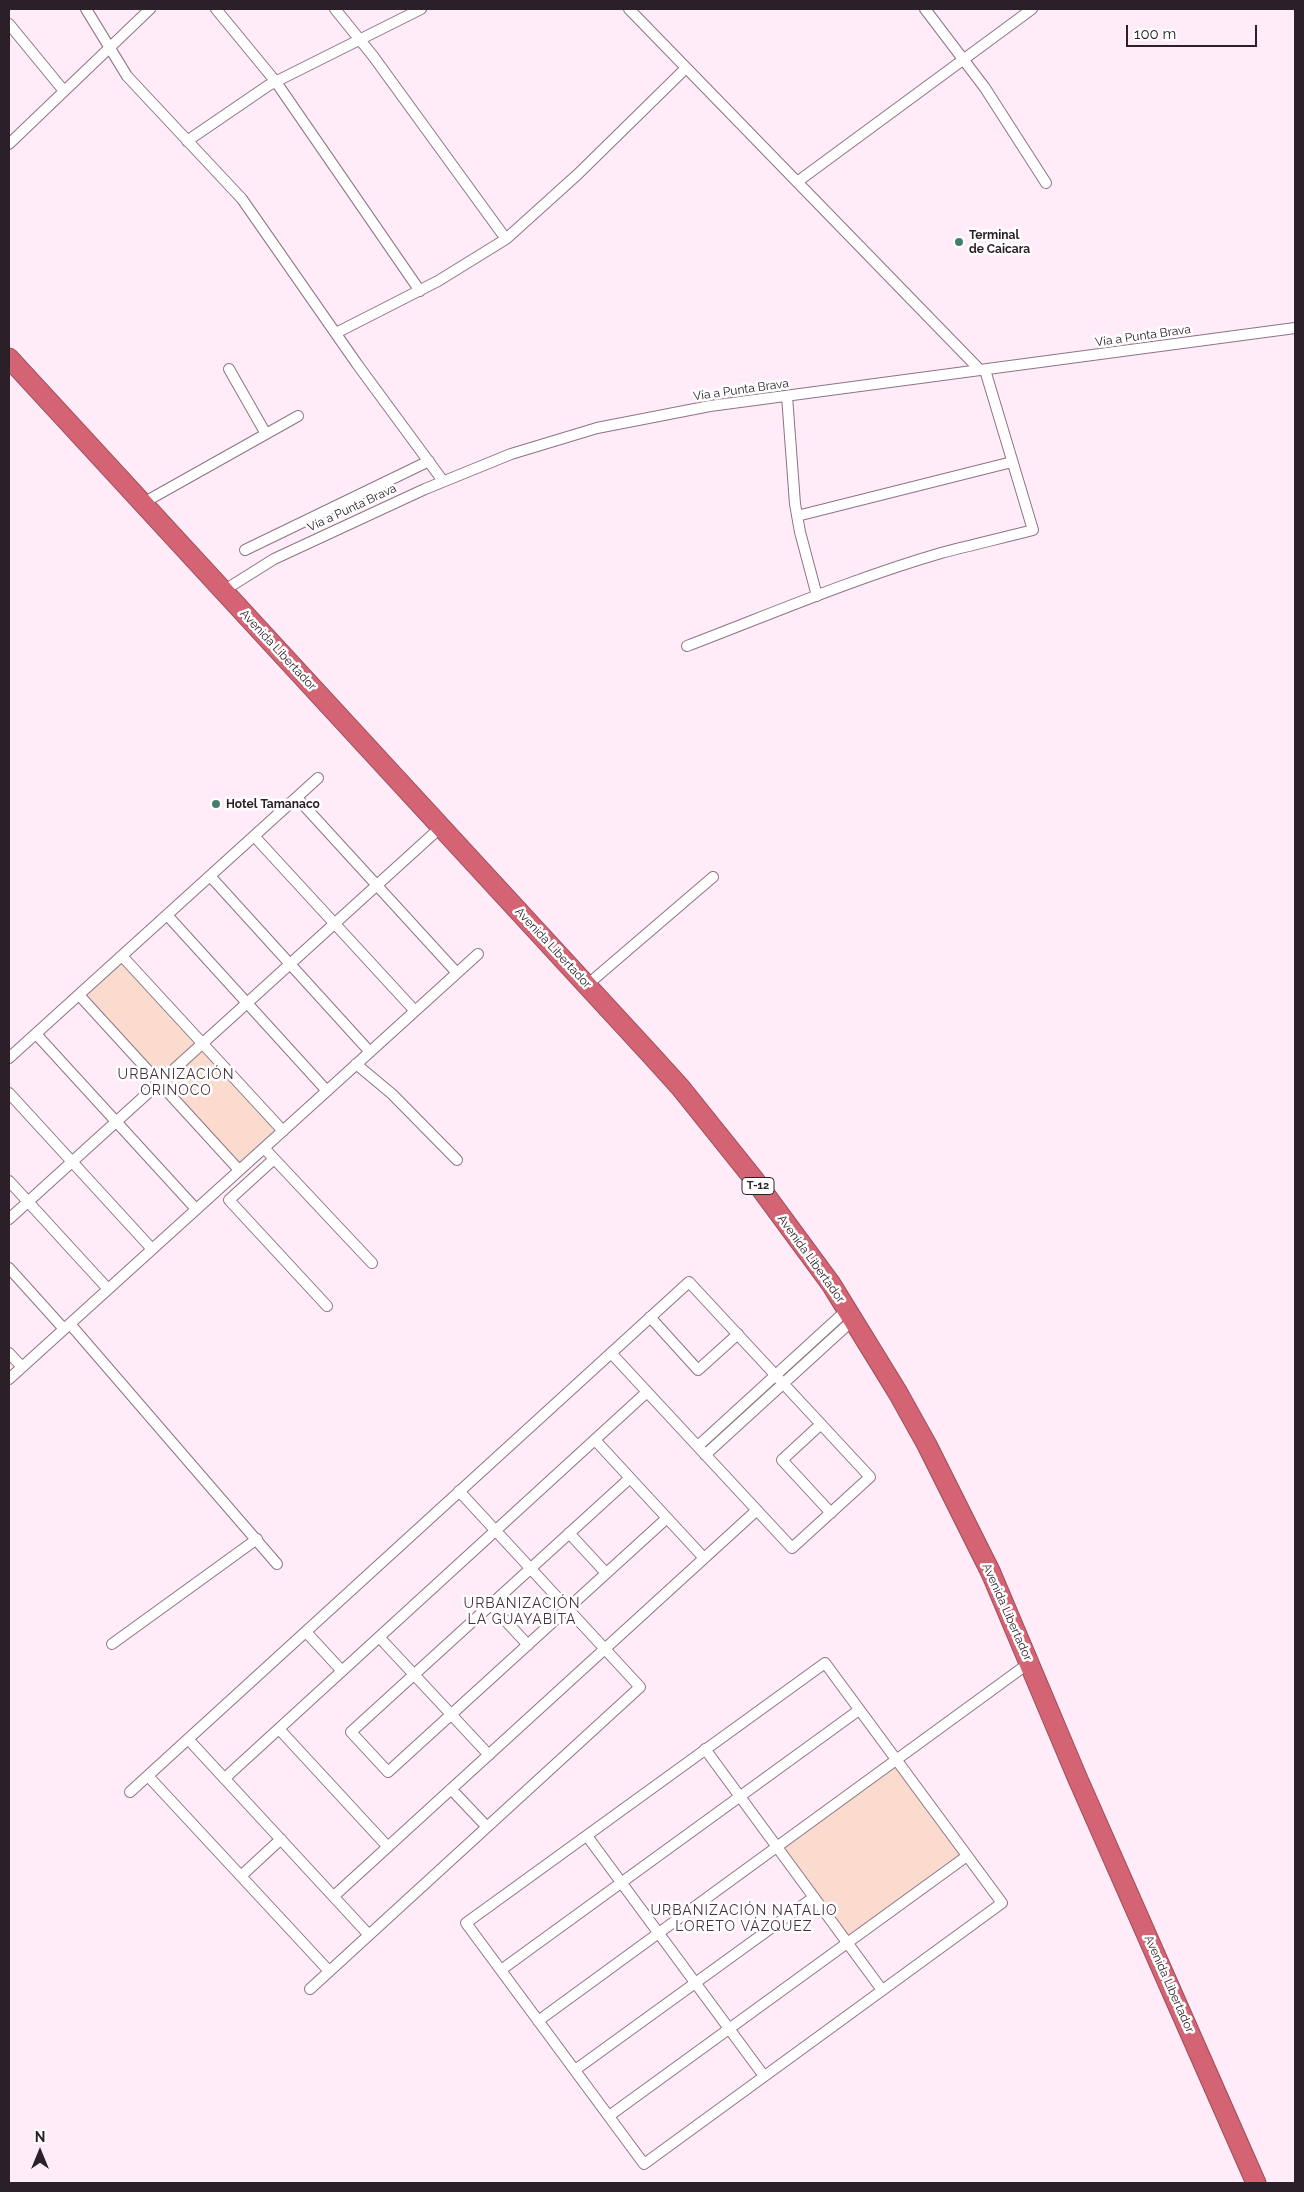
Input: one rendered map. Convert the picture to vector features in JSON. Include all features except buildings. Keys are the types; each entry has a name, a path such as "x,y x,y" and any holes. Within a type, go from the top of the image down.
{"highway":[{"name":"Avenida Libertador","path":"9,358 680,1087 818,1265 851,1314 898,1392 991,1573 1077,1777 1256,2183"}],"street":[{"path":"86,9 127,76 242,199 443,481"},
{"path":"9,144 150,9"},
{"path":"216,9 276,82 420,291"},
{"path":"335,9 506,239"},
{"path":"187,142 254,95 276,82 421,9"},
{"path":"629,9 982,370 1033,530 941,553 818,596 688,646"},
{"path":"925,9 985,88 1046,183"},
{"path":"797,182 1032,9"},
{"path":"9,24 64,91"},
{"path":"336,333 420,291 506,239 578,174 686,68"},
{"name":"Vía a Punta Brava","path":"224,591 274,559 443,481 538,445 597,428 710,406 1295,328"},
{"path":"229,370 266,434"},
{"path":"788,396 797,516 818,596"},
{"path":"143,504 298,416"},
{"path":"245,550 429,461"},
{"path":"797,516 1012,462"},
{"path":"9,1058 318,778"},
{"path":"297,798 457,973"},
{"path":"9,1218 441,827"},
{"path":"254,836 415,1012"},
{"path":"210,876 370,1052"},
{"path":"587,986 713,877"},
{"path":"167,915 327,1090"},
{"path":"9,1379 478,954"},
{"path":"122,956 283,1131"},
{"path":"78,995 239,1170"},
{"path":"36,1034 196,1209"},
{"path":"356,1064 392,1094 456,1160"},
{"path":"9,1093 152,1249"},
{"path":"264,1148 372,1263"},
{"path":"274,1159 229,1200 327,1306"},
{"path":"9,1181 108,1289"},
{"path":"9,1268 67,1326 277,1564"},
{"path":"130,1792 459,1491 689,1282 870,1477 792,1548 611,1353"},
{"path":"698,1446 775,1375 851,1314"},
{"path":"705,1454 783,1384 851,1314"},
{"path":"650,1317 698,1370 738,1334"},
{"path":"9,1354 22,1367"},
{"path":"225,1778 647,1392"},
{"path":"821,1424 782,1460 831,1513"},
{"path":"595,1440 704,1558"},
{"path":"630,1478 351,1732 382,1766 388,1772 667,1518"},
{"path":"310,1989 640,1687 459,1491"},
{"path":"334,1896 757,1510"},
{"path":"569,1533 606,1573"},
{"path":"112,1644 256,1539"},
{"path":"491,1605 528,1645"},
{"path":"306,1632 342,1671"},
{"path":"379,1637 489,1755"},
{"path":"824,1663 897,1760 1002,1903 644,2164 466,1923 824,1663"},
{"path":"538,2021 1029,1663"},
{"path":"501,1970 859,1710"},
{"path":"279,1729 388,1847"},
{"path":"188,1739 369,1935"},
{"path":"705,1749 882,1990"},
{"path":"148,1776 329,1971"},
{"path":"451,1789 487,1827"},
{"path":"586,1836 764,2076"},
{"path":"241,1876 281,1839"},
{"path":"609,2116 967,1856"},
{"path":"575,2070 814,1897"}],"shaded area":[{"path":"122,962 196,1043 159,1076 85,995"},
{"path":"202,1050 276,1131 239,1164 165,1083"},
{"path":"896,1766 961,1855 848,1937 783,1848"}],"place":[{"name":"Terminal de Caicara","path":"959,242"},
{"name":"Hotel Tamanaco","path":"216,804"}],"district":[{"name":"URBANIZACIÓN ORINOCO","path":"176,1084"},
{"name":"URBANIZACIÓN LA GUAYABITA","path":"522,1612"},
{"name":"URBANIZACIÓN NATALIO LORETO VÁZQUEZ","path":"744,1919"}]}
